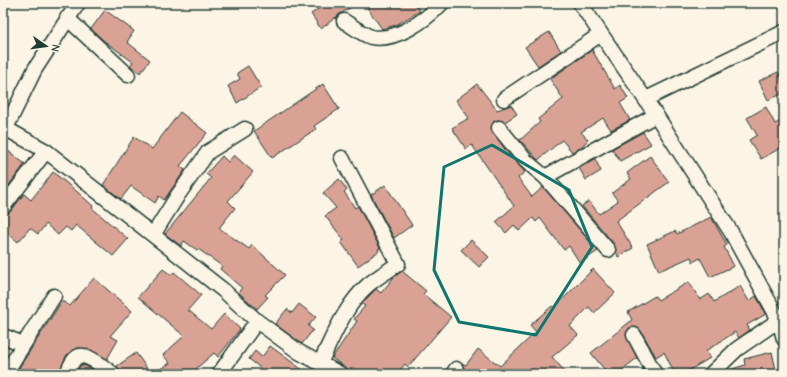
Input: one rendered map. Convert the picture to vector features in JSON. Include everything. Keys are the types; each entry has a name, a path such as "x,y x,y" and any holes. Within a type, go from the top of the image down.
{"street":[{"path":"78,3 35,69 4,127 46,151 223,290 257,321 299,352 340,374"},
{"path":"580,3 646,99 731,232 779,320 784,339"},
{"path":"344,21 370,36 383,38 397,36 407,30 439,4"},
{"path":"67,18 128,75"},
{"path":"646,99 784,32"},
{"path":"504,99 601,34"},
{"path":"545,177 656,115"},
{"path":"499,128 526,160 545,177 608,250"},
{"path":"153,235 178,195 208,152 245,129"},
{"path":"3,206 46,151"},
{"path":"320,363 343,316 355,300 367,285 398,264 342,158"},
{"path":"5,374 54,296"},
{"path":"711,374 737,349 779,320"},
{"path":"219,374 257,321"},
{"path":"634,335 655,374"},
{"path":"3,336 23,344"},
{"path":"67,374 72,362 77,357 82,355 92,359 113,374"}],"highlighted area":[{"path":"492,145 569,190 592,247 536,335 459,322 434,270 444,167"}],"building":[{"path":"327,3 358,3 340,14 321,29 311,14"},
{"path":"364,3 414,3 420,11 396,25 382,29"},
{"path":"105,10 134,31 127,42 150,60 140,73 130,65 133,62 103,40 91,29"},
{"path":"549,32 561,51 538,66 525,47"},
{"path":"592,50 615,89 620,85 628,98 620,103 630,120 611,130 603,118 581,132 588,140 580,148 572,152 562,140 538,160 520,140 540,122 538,119 563,99 550,79"},
{"path":"248,66 261,87 237,103 228,86 240,79 237,73"},
{"path":"778,72 784,84 784,93 768,100 759,81"},
{"path":"323,84 339,109 314,126 316,129 272,158 254,131"},
{"path":"477,84 497,110 511,105 517,114 505,122 498,120 494,121 491,129 507,152 525,172 518,178 532,197 543,187 598,251 580,263 569,246 564,250 540,218 536,222 533,218 519,231 514,225 506,233 496,222 514,206 472,145 466,149 452,128 469,118 456,100"},
{"path":"766,107 775,124 784,119 784,146 761,159 749,140 757,135 747,118"},
{"path":"180,112 207,133 180,166 185,170 164,200 159,196 155,203 131,186 121,199 103,185 134,137 152,149"},
{"path":"643,132 651,144 620,161 612,149"},
{"path":"3,147 25,164 3,193"},
{"path":"234,155 253,172 228,201 235,208 219,228 249,249 252,245 285,275 265,295 268,297 257,309 238,292 242,288 220,269 222,266 184,241 181,246 165,234 211,178 206,174 222,156 228,162"},
{"path":"650,156 669,182 616,221 633,248 618,257 614,244 582,206 589,201 599,214 618,201 612,193 631,179 627,173"},
{"path":"595,159 601,171 586,180 579,168"},
{"path":"53,172 81,195 93,206 92,208 128,239 113,256 76,225 71,231 66,227 58,235 46,224 38,234 30,228 18,242 3,229 3,215 10,212 24,194 31,200"},
{"path":"339,179 347,190 344,192 355,208 358,206 380,248 378,249 379,251 358,266 341,242 344,240 325,216 336,208 323,193"},
{"path":"385,185 412,225 394,238 371,195"},
{"path":"711,217 727,245 724,247 734,266 710,277 700,258 693,262 691,257 659,271 647,244 675,231 677,234"},
{"path":"471,240 489,257 479,267 461,250"},
{"path":"163,269 171,275 174,272 201,295 188,310 211,329 224,314 240,329 218,357 214,353 190,374 152,374 170,363 163,355 184,336 138,297"},
{"path":"593,269 615,293 594,313 589,307 570,326 578,335 552,357 567,374 463,374 464,369 462,363 466,365 478,349 500,366 536,332 530,325 552,306 554,308"},
{"path":"402,271 426,291 423,294 451,317 408,367 405,364 397,374 354,374 332,358 357,321 354,319 365,306 362,304 366,299 376,289 381,293 394,277"},
{"path":"94,278 132,311 110,336 118,340 107,359 88,349 78,348 72,350 66,356 59,374 15,374 62,301 70,306"},
{"path":"689,282 700,300 709,294 714,302 740,286 749,301 756,296 766,314 747,325 750,330 739,338 735,332 706,351 710,358 683,374 675,374 664,352 656,357 641,331 638,328 630,327 626,335 637,358 617,374 608,374 591,353 632,320 628,312 655,296 658,300"},
{"path":"299,304 316,317 308,326 313,330 302,344 275,324 287,309 292,313"},
{"path":"270,346 308,374 268,374 249,359 255,351 262,357"},
{"path":"772,352 777,374 725,374 726,371 745,365 744,359"},
{"path":"136,353 151,374 121,374 117,366"},
{"path":"81,365 86,366 98,373 76,374"}]}
